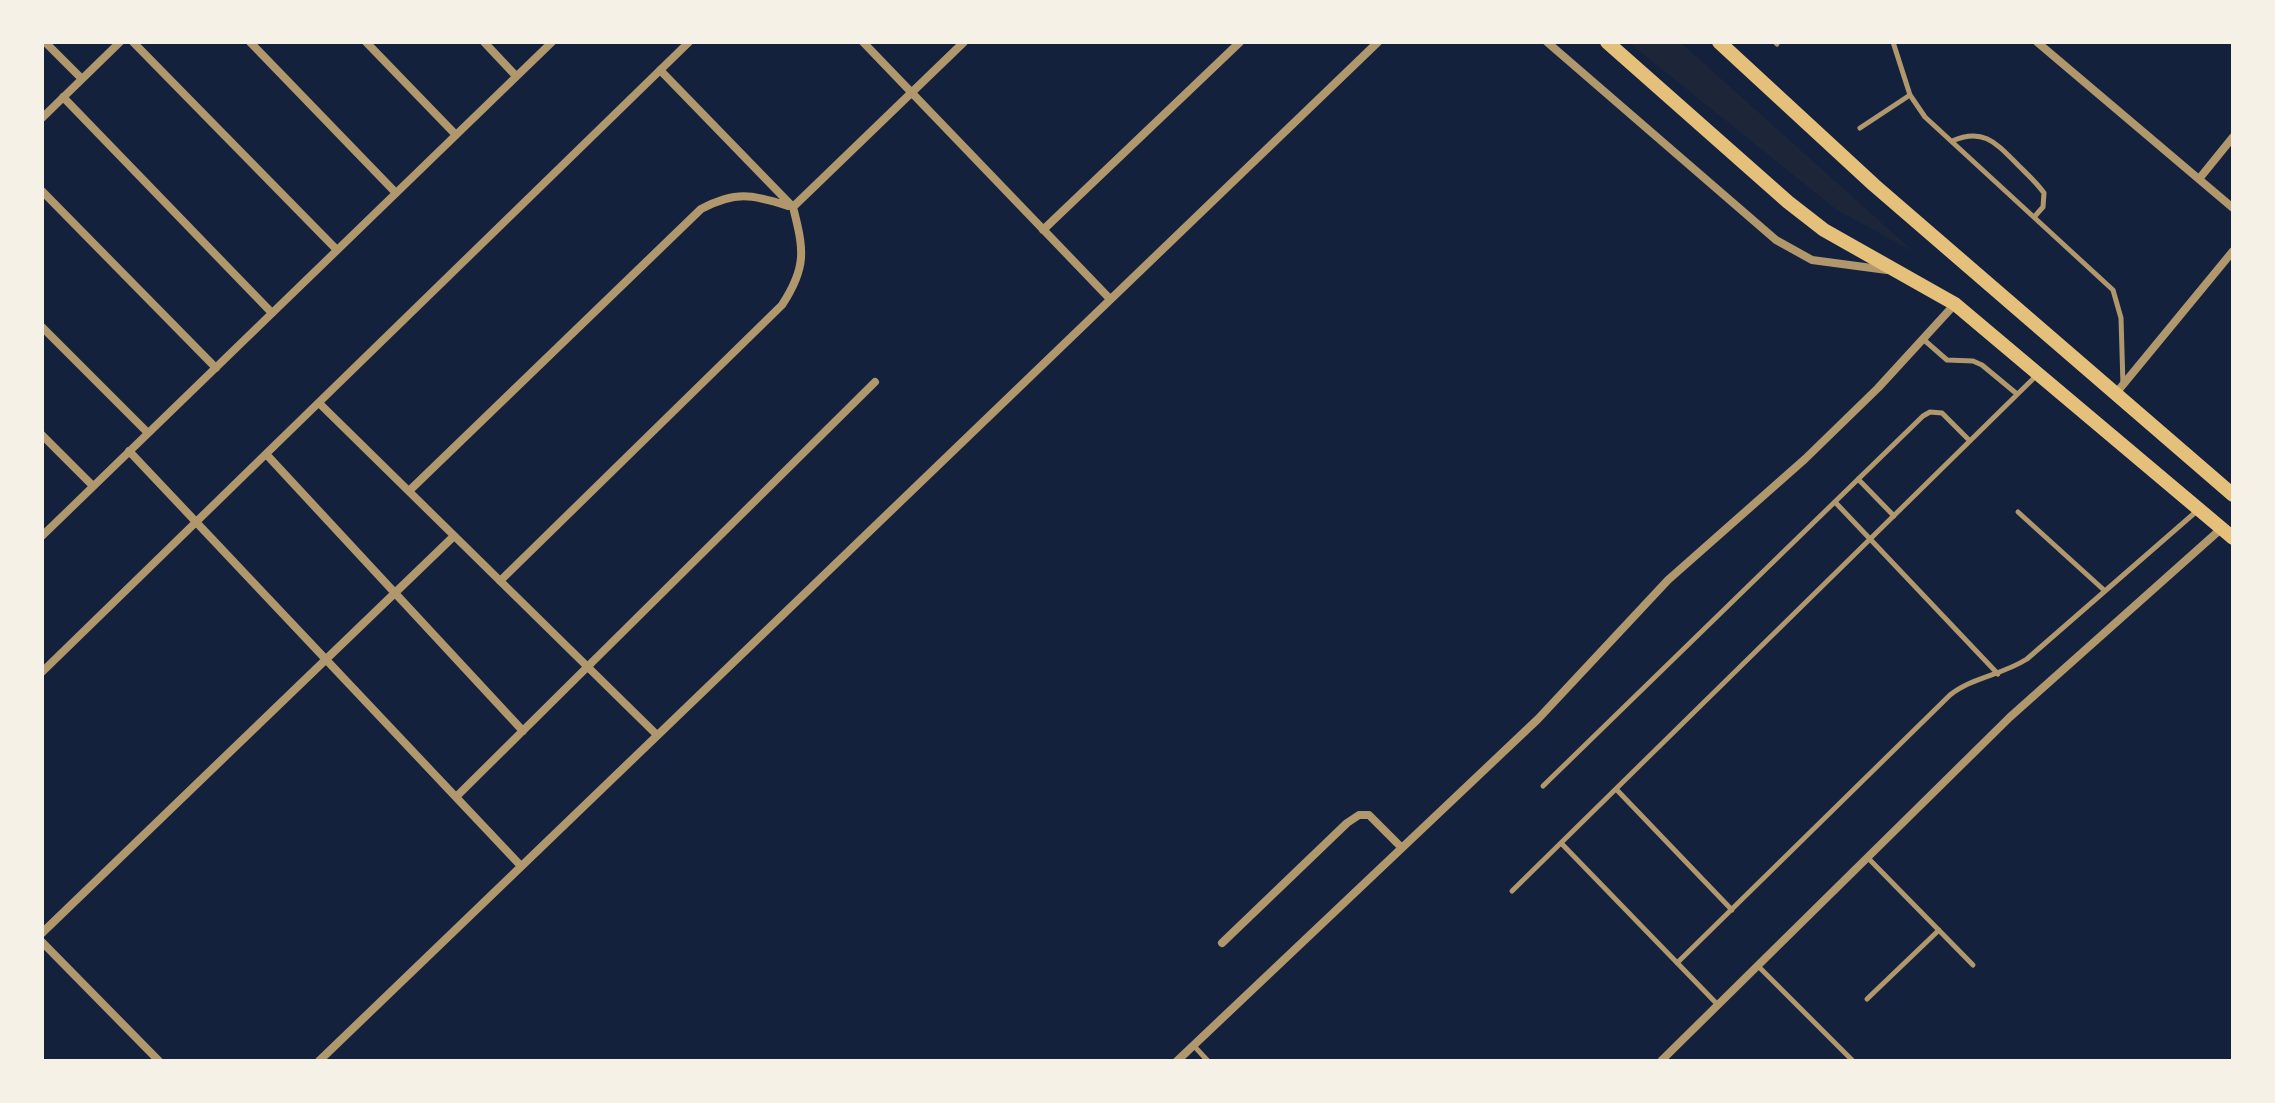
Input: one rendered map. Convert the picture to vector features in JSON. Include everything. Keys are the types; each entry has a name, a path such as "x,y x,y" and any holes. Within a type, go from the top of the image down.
{"main road":[{"path":"1607,42 1788,202 1824,230 1955,304 2228,533"},
{"path":"1719,42 1874,185 2120,388 2233,495"}],"street":[{"path":"45,42 82,79"},
{"path":"42,118 120,42"},
{"path":"133,42 337,250"},
{"path":"250,42 396,193"},
{"path":"366,42 456,135"},
{"path":"484,42 516,76"},
{"path":"42,536 552,42"},
{"path":"42,672 689,42"},
{"path":"863,42 1110,299"},
{"path":"793,207 964,42"},
{"path":"1043,230 1240,42"},
{"path":"319,1061 1378,42"},
{"path":"1547,42 1793,252 1833,264 1899,271"},
{"path":"2037,42 2233,208"},
{"path":"500,581 782,305 796,284 802,259 793,207 660,70"},
{"path":"63,97 272,313"},
{"path":"2199,179 2233,137"},
{"path":"42,191 216,368"},
{"path":"409,491 701,209 722,198 745,195 793,207"},
{"path":"2120,388 2233,251"},
{"path":"1177,1061 1538,719 1668,580 1805,459 1878,388 1955,304"},
{"path":"42,327 148,433"},
{"path":"456,797 875,382"},
{"path":"319,403 657,735"},
{"path":"42,435 93,486"},
{"path":"129,451 521,866"},
{"path":"266,454 523,731"},
{"path":"1661,1061 2010,717 2228,533"},
{"path":"42,933 454,536"},
{"path":"1222,943 1359,815 1369,815 1401,847"},
{"path":"42,942 159,1061"}],"lane":[{"path":"1893,42 1910,95 1925,117 2113,290 2121,318 2120,388"},
{"path":"1860,128 1910,95"},
{"path":"1952,141 1975,135 1997,144 2044,193 2043,207 2035,216"},
{"path":"1923,339 1947,360 1973,361 1982,365 2017,394"},
{"path":"1512,891 2038,373"},
{"path":"1543,786 1930,412 1942,413 1970,441"},
{"path":"1858,479 1894,516"},
{"path":"1835,502 1998,674"},
{"path":"1677,963 1950,695 1965,684 1998,674 2027,659 2199,509"},
{"path":"2018,512 2105,591"},
{"path":"1616,789 1732,910"},
{"path":"1561,843 1718,1005"},
{"path":"1868,858 1973,965"},
{"path":"1867,999 1939,930"},
{"path":"1758,966 1853,1061"},
{"path":"1193,1046 1208,1061"}],"shaded area":[{"path":"1628,42 1680,42 1914,252 1837,210"}]}
